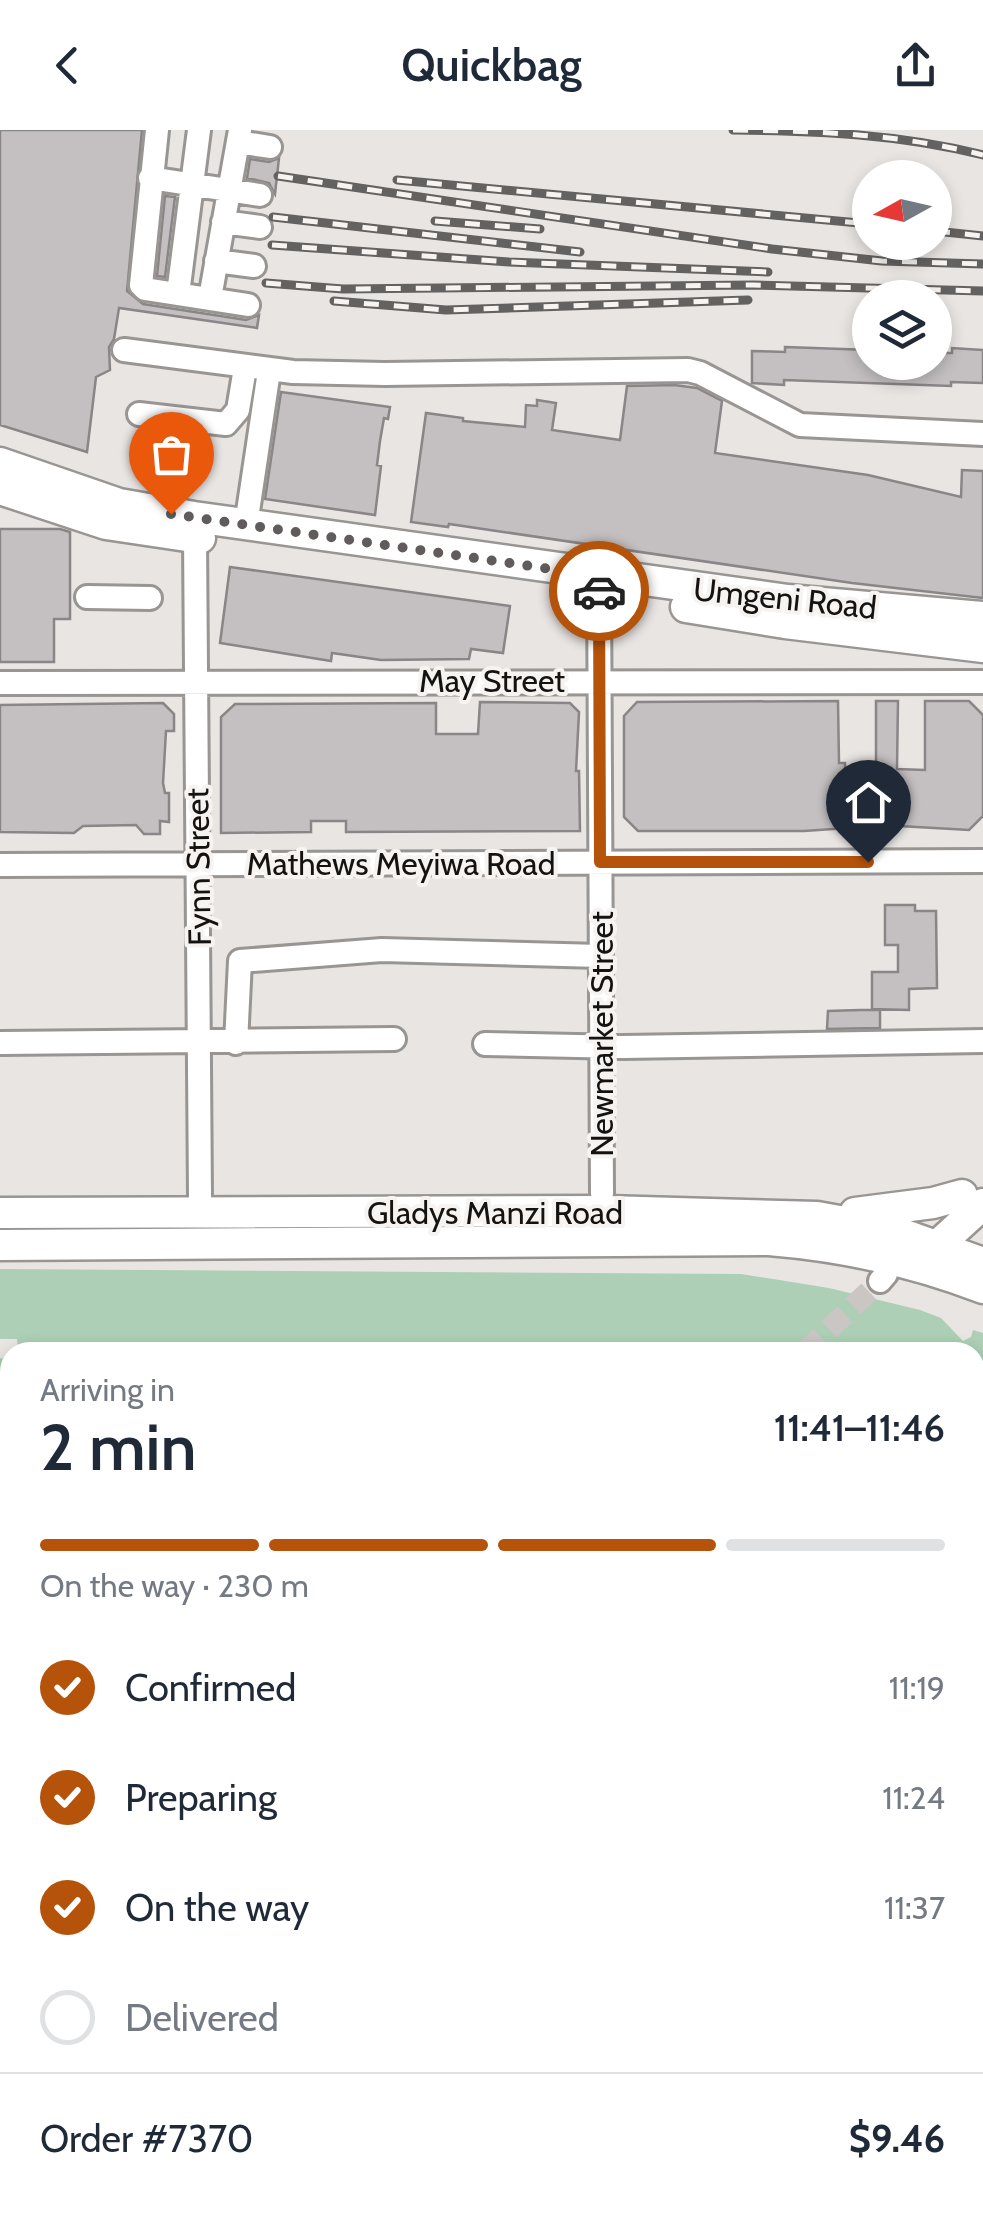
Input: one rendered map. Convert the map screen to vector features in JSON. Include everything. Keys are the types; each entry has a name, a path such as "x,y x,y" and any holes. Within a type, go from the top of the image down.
{"main road":[{"name":"Umgeni Road","path":"0,464 119,504 599,585"},
{"name":"Umgeni Road","path":"0,489 106,524 719,601 983,646"},
{"name":"Umgeni Road","path":"787,612 983,617"},
{"path":"817,1218 915,1206 976,1192"},
{"path":"904,1260 976,1192"},
{"name":"Gladys Manzi Road","path":"0,1213 199,1205 817,1218 856,1222 904,1260 983,1288"},
{"path":"199,1205 199,1244"},
{"name":"Gladys Manzi Road","path":"0,1245 199,1244 606,1215 904,1260 983,1264"}],"street":[{"path":"157,130 141,285 145,289 248,305"},
{"path":"178,294 199,130"},
{"path":"210,298 239,136 270,147"},
{"path":"150,178 260,195"},
{"path":"223,222 260,227"},
{"path":"216,261 254,266"},
{"path":"124,350 269,371 385,374 688,370 800,425 983,434"},
{"path":"138,414 226,424 238,410 245,368"},
{"path":"246,525 269,371"},
{"path":"0,505 43,503"},
{"name":"Fynn Street","path":"195,537 199,1205"},
{"name":"Newmarket Street","path":"599,585 600,956 606,1215"},
{"path":"87,597 150,598"},
{"name":"May Street","path":"0,682 983,682"},
{"name":"Mathews Meyiwa Road","path":"0,865 983,862"},
{"path":"236,1042 240,961 382,950 600,956"},
{"path":"1,1043 394,1039"},
{"path":"485,1044 983,1041"}],"green space":[{"path":"0,1269 741,1274 829,1288 920,1310 941,1318 963,1341 971,1337 973,1330 983,1333 983,1342 0,1339"}],"building":[{"path":"0,130 142,130 127,291 143,304 246,320 259,315 257,328 119,308 109,347 110,370 96,377 87,452 0,425"},
{"path":"279,158 275,194 269,183 247,178 250,159 269,162"},
{"path":"165,196 175,197 165,277 157,276"},
{"path":"785,347 852,349 852,380 952,380 952,348 983,350 983,383 752,383 752,351 785,352"},
{"path":"627,386 697,388 722,401 715,453 868,475 961,497 962,470 983,471 983,598 852,583 449,524 448,527 411,522 426,413 525,427 526,405 537,406 537,400 556,403 552,430 620,440"},
{"path":"281,392 390,407 380,441 375,515 265,499"},
{"path":"0,529 70,532 70,619 54,619 54,662 0,662"},
{"path":"230,567 510,606 503,653 471,649 469,659 381,660 332,653 331,661 220,643"},
{"path":"838,701 839,763 845,763 847,828 638,831 624,817 624,716 637,702"},
{"path":"876,701 898,701 897,769 925,770 925,701 969,701 983,715 983,816 969,830 882,825 880,776 876,776"},
{"path":"480,702 570,703 579,712 576,771 580,831 346,832 346,821 311,821 311,832 221,833 221,717 235,704 436,703 436,734 478,734"},
{"path":"163,703 174,714 174,731 166,731 163,783 165,793 169,793 169,822 160,821 160,834 144,834 136,825 83,826 74,833 0,832 0,705"},
{"path":"885,905 915,905 915,911 936,911 937,988 909,989 909,1010 872,1009 872,972 898,972 898,945 885,945"},
{"path":"880,1010 880,1028 827,1029 828,1011"}],"tunnel":[{"path":"816,1342 880,1281"}],"railway":[{"path":"733,130 859,135 983,155"},
{"path":"278,176 772,249 882,261 983,264"},
{"path":"397,180 852,222"},
{"path":"273,217 580,252"},
{"path":"435,221 540,229"},
{"path":"952,233 983,236"},
{"path":"272,245 509,262 768,272"},
{"path":"266,283 343,289 753,285 983,291"},
{"path":"334,301 446,310 748,300"}],"way so far":[{"path":"171,514 599,576 599,591"}],"route":[{"path":"599,591 600,862 868,862"}]}
